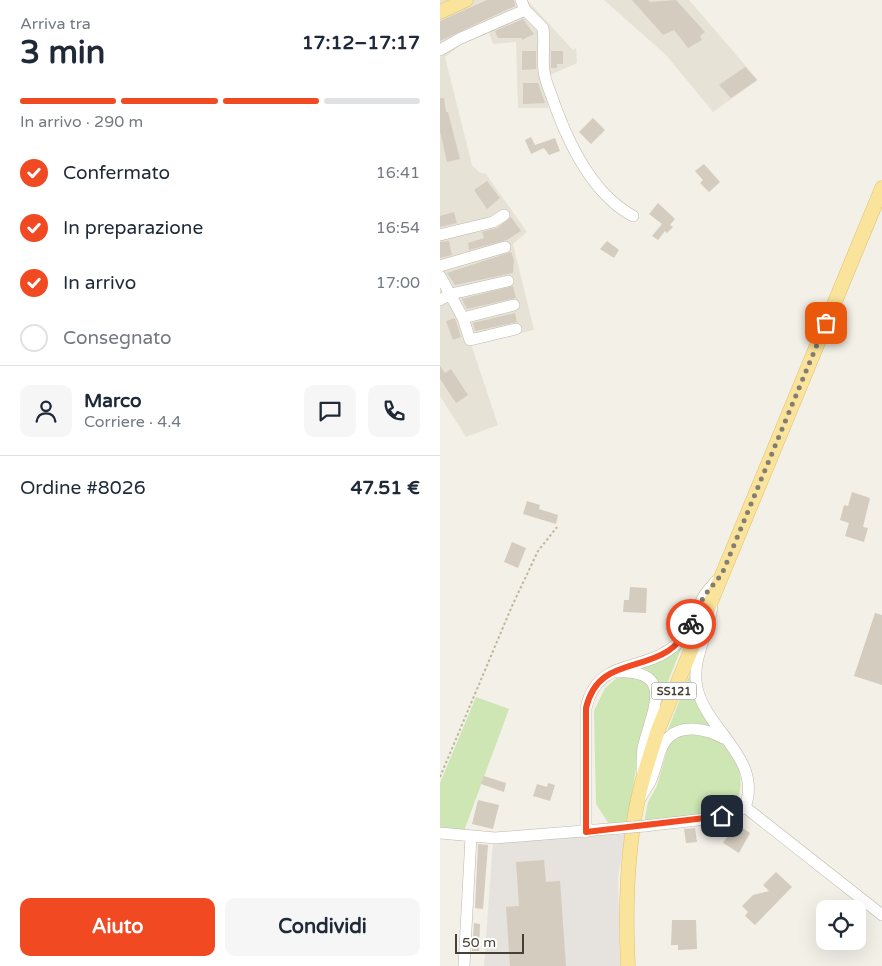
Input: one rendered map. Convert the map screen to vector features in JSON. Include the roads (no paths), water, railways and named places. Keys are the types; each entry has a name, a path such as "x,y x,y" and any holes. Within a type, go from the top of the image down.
{"main road":[{"path":"440,12 466,0"},
{"name":"SS121","path":"628,966 628,890 638,802 658,730 882,188"}],"street":[{"path":"440,50 523,5 543,28 544,73 560,120 578,157 588,174 617,204 633,216"},
{"path":"440,234 493,222 504,215"},
{"path":"440,266 505,247"},
{"path":"440,276 463,318 470,340 516,329"},
{"path":"440,300 451,294 508,281"},
{"path":"463,318 514,304"},
{"path":"586,832 586,708 592,690 612,673 669,650 685,634 704,596 722,574"},
{"path":"440,833 471,837 586,832 722,816 738,813 745,807 749,786 743,762 702,703 696,673 699,652 710,624 713,597"},
{"path":"612,673 637,672 647,677 655,689 656,709 643,749 641,786"},
{"path":"638,802 651,780 669,737 680,731 692,729 715,733 727,740"},
{"path":"745,807 882,915"},
{"path":"464,966 471,837"}]}
